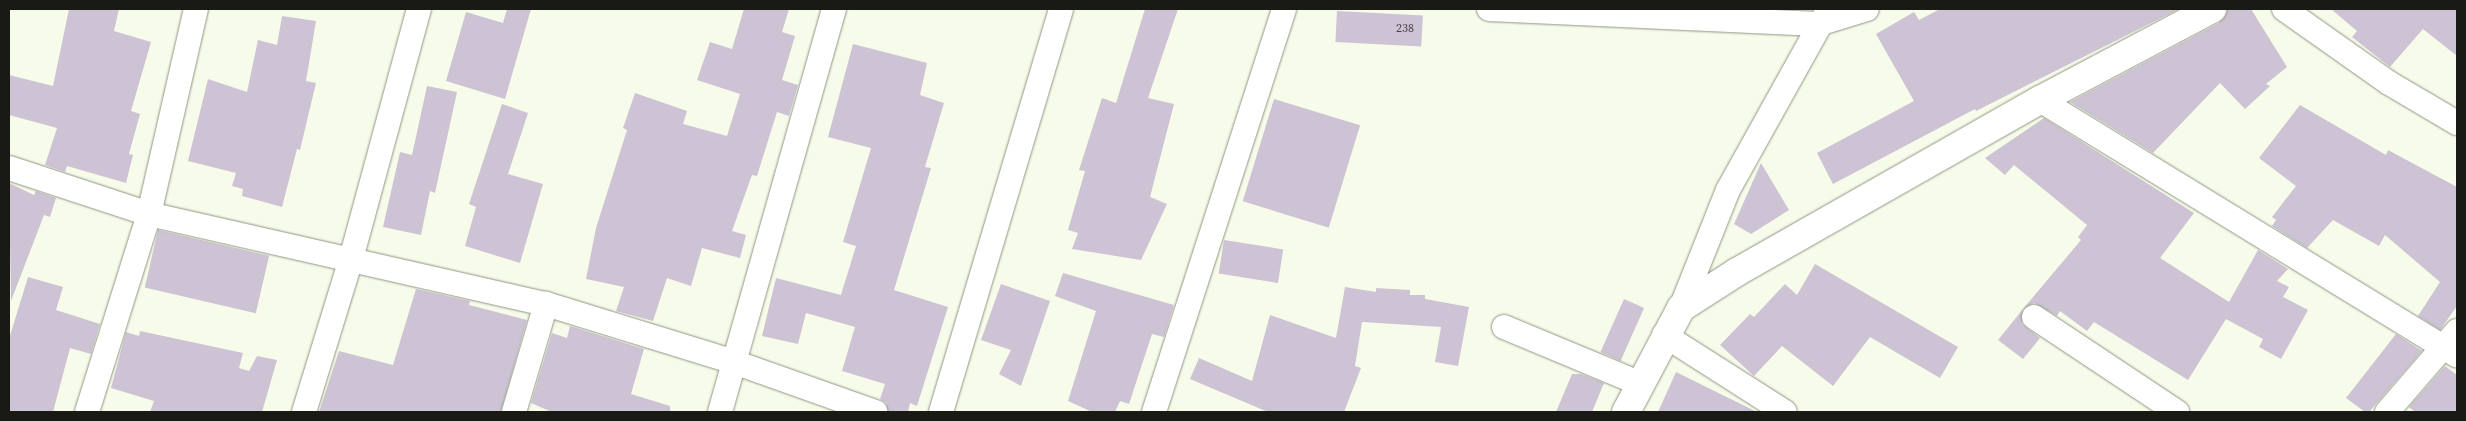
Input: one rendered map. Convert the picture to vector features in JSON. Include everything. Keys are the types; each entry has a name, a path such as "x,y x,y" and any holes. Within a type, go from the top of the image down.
{"street":[{"path":"87,412 148,214 196,9"},
{"path":"304,412 351,259 419,9"},
{"path":"720,412 834,9"},
{"path":"942,412 1061,9"},
{"path":"1154,412 1284,9"},
{"path":"1489,9 1824,16 1867,9"},
{"path":"1681,308 1737,272 2040,100 2212,9"},
{"path":"2284,9 2389,82 2457,123"},
{"path":"1626,412 1664,335 1681,308 1728,190 1824,16"},
{"path":"2040,100 2453,345 2387,412"},
{"path":"9,168 148,214 546,304 734,362 875,412"},
{"path":"514,412 546,304"},
{"path":"2034,318 2177,412"},
{"path":"1504,327 1641,384"},
{"path":"1664,335 1785,412"}],"building":[{"path":"69,9 119,9 114,31 151,42 131,111 140,114 129,154 133,155 126,183 67,166 65,172 45,165 57,128 9,115 9,75 53,86"},
{"path":"507,9 531,9 505,99 446,81 466,12 503,23"},
{"path":"744,9 789,9 782,32 795,36 782,80 798,85 789,116 777,112 757,176 752,175 732,231 746,235 740,258 702,248 691,286 667,278 653,321 616,311 624,287 586,279 596,228 627,130 623,128 635,93 687,111 683,124 727,136 740,94 697,80 710,42 732,49"},
{"path":"1145,9 1178,9 1148,98 1174,104 1150,197 1167,204 1141,260 1072,249 1078,233 1068,230 1085,171 1079,170 1102,98 1116,103"},
{"path":"1940,9 2179,9 1976,111 1975,109 1833,184 1817,153 1914,101 1876,34 1914,12 1919,20"},
{"path":"2227,9 2251,9 2287,67 2266,84 2270,86 2245,109 2220,83 2153,153 2070,102 2219,23"},
{"path":"2331,9 2457,9 2457,56 2423,29 2390,67 2352,37 2357,31"},
{"path":"1337,11 1423,16 1421,46 1335,42"},
{"path":"282,16 316,21 306,81 316,83 300,150 297,149 282,207 242,196 243,189 232,186 236,173 188,161 208,79 247,92 258,40 277,45"},
{"path":"853,44 927,63 920,95 944,103 925,167 931,168 894,290 948,307 917,406 910,403 908,412 888,412 886,403 880,399 885,384 842,371 855,327 806,313 798,344 762,336 776,278 841,295 856,246 843,242 871,148 828,137"},
{"path":"427,86 457,92 435,193 430,191 421,235 383,227 400,152 412,155"},
{"path":"1274,99 1360,125 1329,228 1243,201"},
{"path":"502,104 528,113 508,174 543,184 520,263 465,246 476,207 469,204"},
{"path":"2300,105 2386,155 2388,150 2457,187 2457,306 2440,330 2418,316 2440,282 2385,235 2379,246 2333,220 2307,248 2272,226 2276,220 2272,217 2296,186 2259,158"},
{"path":"2044,118 2194,213 2160,258 2229,302 2258,250 2288,269 2277,281 2289,287 2283,297 2308,310 2281,359 2259,347 2263,339 2226,319 2188,380 2094,322 2087,331 2060,311 2057,316 2034,303 2023,309 2081,240 2078,237 2087,225 2014,165 2005,175 1985,158"},
{"path":"1761,163 1789,210 1751,234 1734,224"},
{"path":"9,183 34,195 36,191 56,198 50,217 44,215 11,301"},
{"path":"158,230 269,256 256,313 145,287"},
{"path":"1224,240 1283,249 1278,283 1219,274"},
{"path":"1815,264 1958,347 1940,378 1870,337 1833,386 1782,346 1754,376 1720,345 1750,314 1754,317 1785,284 1797,295"},
{"path":"1063,273 1174,305 1164,337 1152,334 1129,404 1120,401 1115,412 1092,412 1068,401 1096,311 1055,296"},
{"path":"28,277 63,287 56,310 100,324 91,354 70,348 53,412 9,412 9,339"},
{"path":"1001,284 1050,301 1021,386 999,374 1011,350 981,340"},
{"path":"1345,287 1376,292 1376,288 1410,290 1410,295 1425,295 1425,299 1469,307 1458,366 1435,362 1441,327 1362,322 1355,366 1361,368 1344,412 1268,412 1190,379 1199,358 1252,381 1270,315 1336,338"},
{"path":"416,289 470,301 469,305 527,320 501,412 319,412 339,351 393,365"},
{"path":"1624,299 1644,308 1621,361 1600,352"},
{"path":"2023,309 2022,324 2040,338 2023,359 1998,340"},
{"path":"570,326 644,349 631,394 670,406 670,412 552,412 531,403 552,333 567,338"},
{"path":"140,331 243,353 239,368 249,371 257,356 277,360 262,412 150,412 154,401 111,388 126,332 139,336"},
{"path":"2396,334 2422,351 2369,412 2365,412 2346,398"},
{"path":"2445,366 2457,375 2457,412 2415,412 2409,407"},
{"path":"1676,372 1757,412 1658,412"},
{"path":"1572,374 1581,374 1604,383 1592,412 1556,412"}]}
